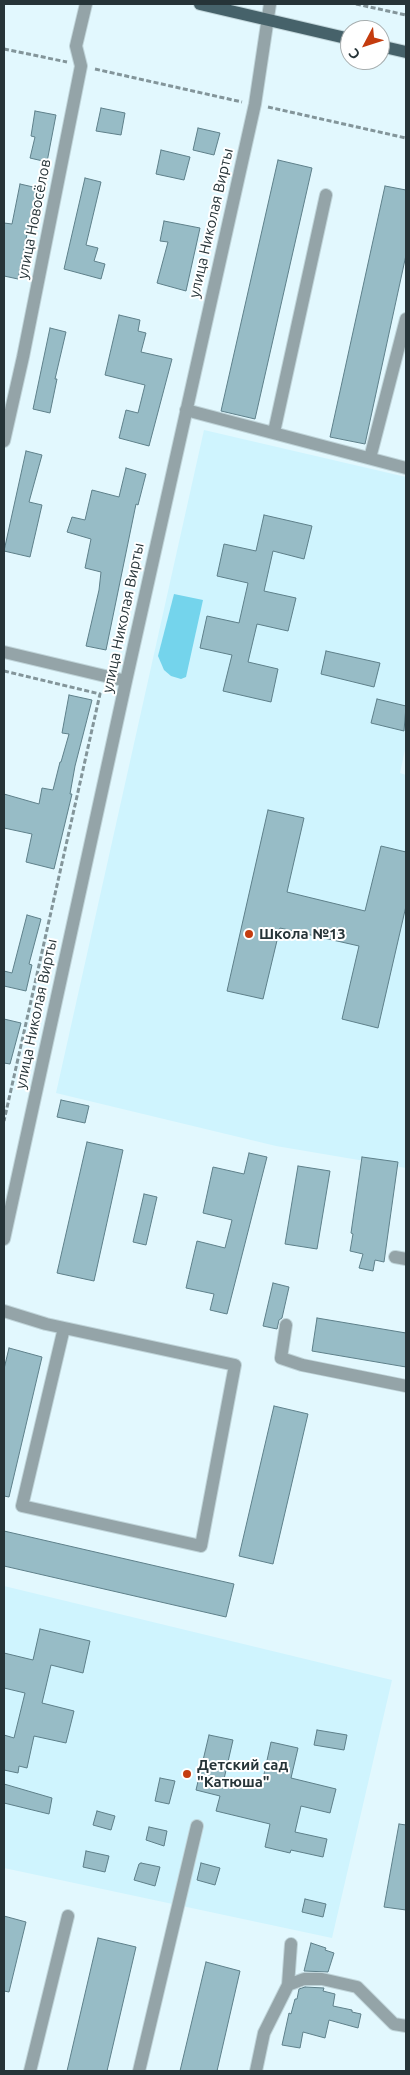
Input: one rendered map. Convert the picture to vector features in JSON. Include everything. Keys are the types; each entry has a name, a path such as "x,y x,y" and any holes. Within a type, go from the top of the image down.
{"main road":[{"path":"200,4 340,36"},
{"path":"390,48 406,52"}],"street":[{"name":"улица Новосёлов","path":"4,441 23,357 81,66 76,46 86,4"},
{"name":"улица Николая Вирты","path":"4,1239 255,104 266,19 270,4"},
{"path":"274,432 326,195"},
{"path":"370,458 406,319"},
{"path":"186,410 406,468"},
{"path":"4,652 126,681"},
{"path":"4,1310 64,1328 235,1365 201,1546 22,1506 64,1328"},
{"path":"286,1325 281,1358 302,1365 406,1386"},
{"path":"139,2071 197,1826"},
{"path":"30,2071 68,1916"},
{"path":"256,2071 264,2033 288,1985 291,1944"},
{"path":"288,1985 304,1979 322,1979 357,1987 394,2024 406,2026"}],"path":[{"path":"356,4 406,15"},
{"path":"4,49 406,138"},
{"path":"4,672 100,694 4,1121"}],"shaded area":[{"name":"Школа №13","path":"204,430 406,477 406,745 400,773 406,775 406,1168 276,1146 56,1093"},
{"path":"174,594 203,600 186,677 181,679 171,676 164,670 158,656"},
{"name":"Детский сад \"Катюша\"","path":"4,1586 392,1680 332,1938 4,1868"}],"building":[{"path":"101,108 125,113 121,135 96,131"},
{"path":"35,111 56,115 47,162 30,158 35,137 31,136"},
{"path":"198,128 220,133 214,155 193,150"},
{"path":"161,150 190,157 184,180 156,174"},
{"path":"278,160 312,168 255,419 221,411"},
{"path":"85,178 101,182 86,245 98,248 94,261 105,264 101,279 64,269"},
{"path":"20,184 42,189 36,220 30,219 18,279 4,276 4,223 12,224"},
{"path":"385,186 406,190 406,255 365,444 330,437"},
{"path":"164,221 200,228 186,291 157,283 168,242 160,241"},
{"path":"119,315 140,320 138,331 146,333 141,352 172,359 149,446 119,438 126,410 138,413 145,385 105,375"},
{"path":"50,328 66,332 55,379 57,379 50,413 33,409"},
{"path":"26,451 42,455 29,502 42,505 30,557 4,551"},
{"path":"126,468 146,474 138,505 136,504 106,650 86,646 99,590 101,572 85,568 91,539 67,532 72,517 85,520 92,490 119,497"},
{"path":"264,515 312,526 304,559 273,551 264,591 296,598 288,631 257,624 248,662 278,669 271,702 223,691 232,655 200,648 207,616 239,623 248,583 217,576 224,544 256,551"},
{"path":"326,651 380,663 374,687 321,674"},
{"path":"69,695 92,700 75,766 70,794 72,794 54,869 26,862 32,834 4,828 4,794 39,804 42,788 53,790 69,734 62,733"},
{"path":"377,699 406,706 404,731 371,723"},
{"path":"268,810 304,818 287,892 365,911 381,846 406,852 406,906 378,1028 342,1019 359,946 280,928 263,999 227,991"},
{"path":"27,915 41,919 29,964 32,965 26,991 4,986 4,971 12,973"},
{"path":"4,1019 21,1023 10,1064 4,1063"},
{"path":"61,1100 89,1106 85,1123 57,1117"},
{"path":"87,1142 123,1150 94,1281 57,1273"},
{"path":"249,1153 267,1157 227,1314 210,1310 214,1294 186,1288 197,1241 225,1248 232,1220 203,1213 213,1167 244,1174"},
{"path":"362,1157 398,1162 384,1262 375,1260 373,1271 359,1268 363,1254 350,1251"},
{"path":"298,1166 330,1171 317,1249 285,1244"},
{"path":"144,1194 157,1197 146,1245 133,1242"},
{"path":"273,1283 289,1287 282,1318 279,1320 277,1329 263,1326"},
{"path":"317,1318 406,1333 406,1367 312,1351"},
{"path":"9,1348 42,1357 9,1497 4,1496 4,1369"},
{"path":"274,1406 308,1414 273,1564 239,1556"},
{"path":"4,1531 234,1584 226,1617 4,1566"},
{"path":"40,1629 90,1641 83,1673 51,1665 42,1703 74,1711 66,1743 34,1736 27,1768 19,1766 18,1773 4,1770 4,1735 14,1738 25,1693 4,1688 4,1653 33,1660"},
{"path":"317,1730 347,1735 344,1750 314,1745"},
{"path":"209,1735 233,1740 224,1779 261,1788 271,1742 298,1748 291,1778 336,1789 330,1813 301,1806 295,1832 327,1839 323,1857 291,1850 290,1853 265,1847 270,1824 216,1811 220,1796 196,1790"},
{"path":"160,1778 175,1781 169,1804 155,1801"},
{"path":"4,1784 52,1798 49,1814 4,1803"},
{"path":"97,1811 115,1816 111,1830 93,1825"},
{"path":"399,1824 406,1825 406,1910 384,1907"},
{"path":"149,1827 167,1831 164,1846 146,1840"},
{"path":"86,1851 109,1856 105,1872 83,1867"},
{"path":"141,1863 160,1867 155,1886 134,1880"},
{"path":"201,1863 220,1868 215,1885 197,1880"},
{"path":"305,1899 326,1904 323,1917 302,1912"},
{"path":"4,1916 26,1922 9,1992 4,1991"},
{"path":"98,1938 136,1947 107,2071 67,2071"},
{"path":"311,1943 334,1953 328,1972 304,1971"},
{"path":"206,1962 240,1971 217,2071 180,2071"},
{"path":"305,1987 324,1988 323,1991 335,1994 333,2006 361,2014 358,2028 329,2020 325,2038 303,2032 300,2048 282,2045 289,2013 291,2014 299,1989"}],"place":[{"name":"Школа №13","path":"249,934"},
{"name":"Детский сад \"Катюша\"","path":"187,1774"}]}
